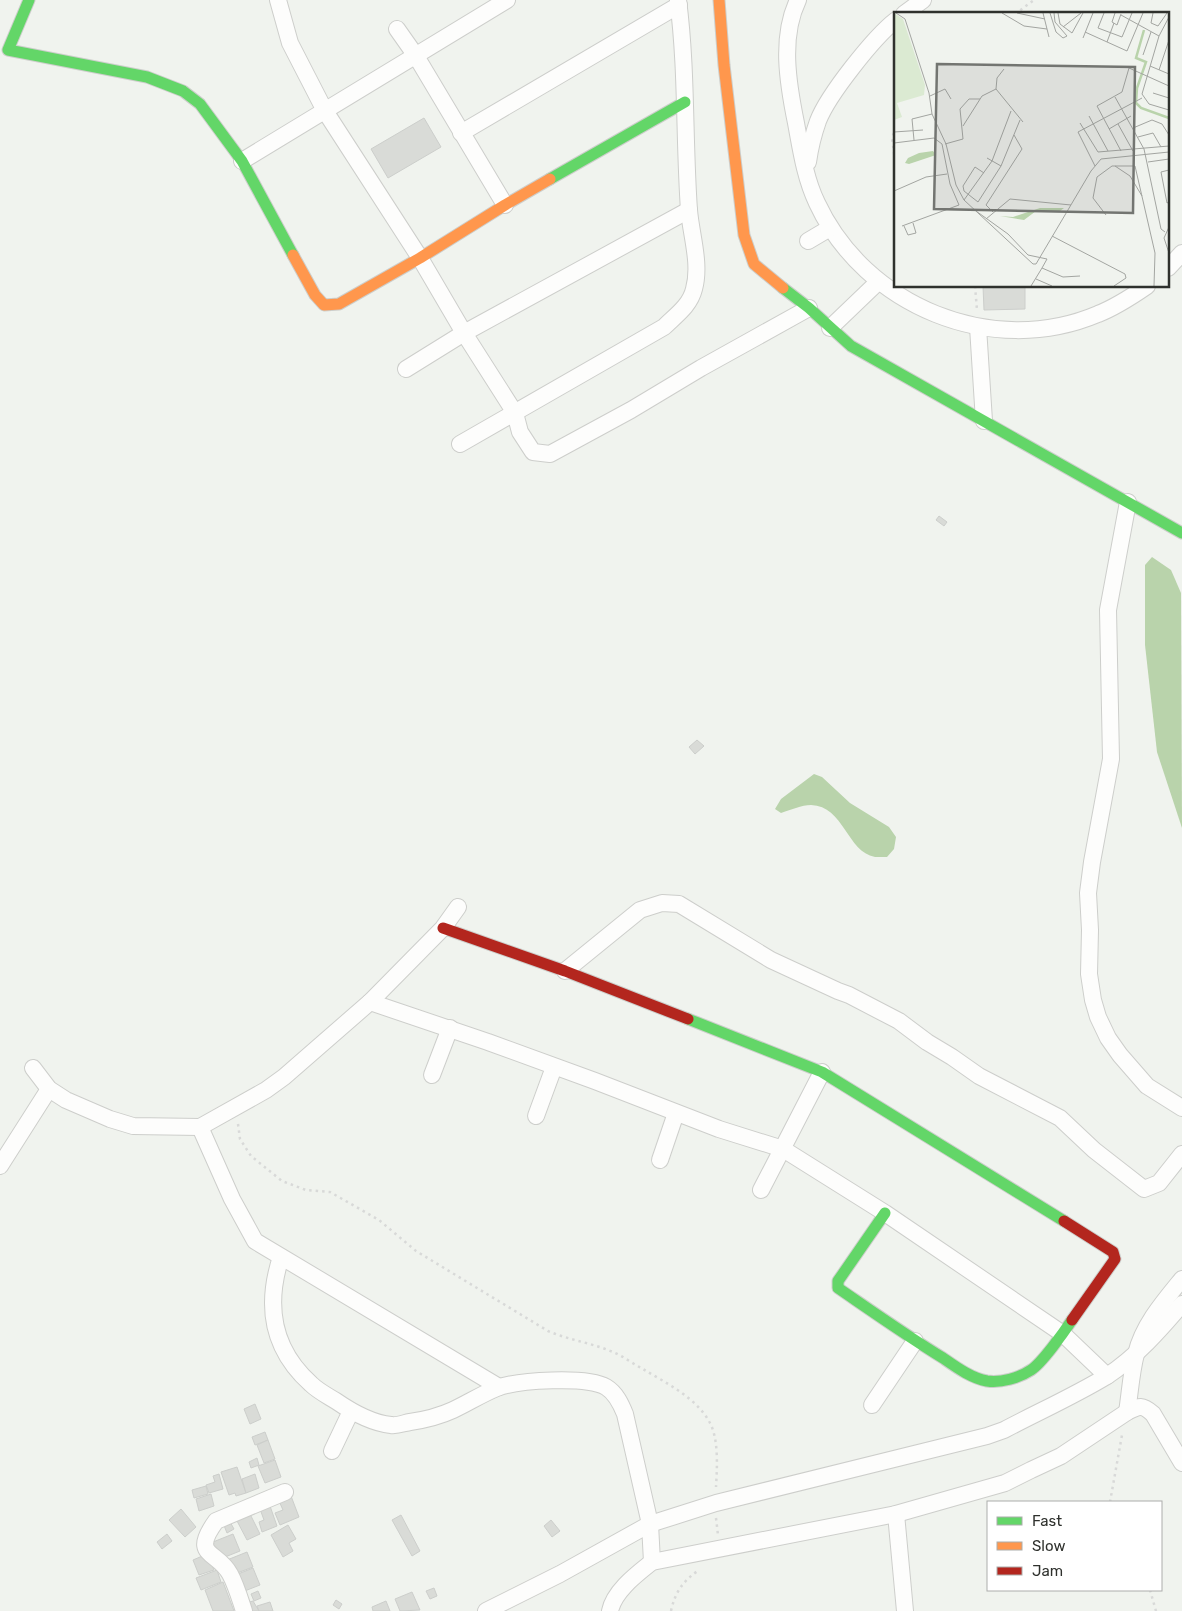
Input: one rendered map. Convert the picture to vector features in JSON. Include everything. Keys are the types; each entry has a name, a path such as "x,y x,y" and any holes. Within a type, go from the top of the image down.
{"street":[{"path":"29,0 8,50 125,71 147,77 183,91 200,104 242,161 315,295 324,304 339,304 352,298 504,205 685,102"},
{"path":"719,0 724,65 744,235 754,264 809,308 851,346 1182,533"},
{"path":"798,0 787,36 788,66 792,101 806,177 830,228 852,257 878,282 901,298 925,311 951,321 978,327 1008,330 1038,329 1068,324 1097,315 1144,288"},
{"path":"907,12 923,0"},
{"path":"279,3 290,43 325,111 420,258 515,414 520,432 533,452 550,454 809,308"},
{"path":"242,161 416,56 497,3"},
{"path":"460,444 664,327 690,301 696,270 689,210 685,102 678,3 461,133"},
{"path":"806,177 811,144 819,119 849,73 894,22"},
{"path":"397,29 416,56 504,205"},
{"path":"406,369 464,333 689,210"},
{"path":"808,240 830,228"},
{"path":"1170,266 1182,253"},
{"path":"830,328 878,282"},
{"path":"978,327 984,421"},
{"path":"1128,502 1108,610 1111,759 1088,893 1090,930 1089,974 1098,1017 1108,1038 1147,1086 1182,1108"},
{"path":"565,971 640,910 662,903 679,904 771,960 849,995 899,1021 979,1076 1060,1118 1094,1150 1144,1189 1159,1183 1182,1154"},
{"path":"32,1068 50,1089 74,1104 110,1119 133,1126 200,1127 266,1090 284,1077 370,1002 443,928 458,907"},
{"path":"443,928 565,971 822,1072 1112,1252 1115,1259 1062,1334 1032,1370 1015,1378 1002,1381 987,1381 972,1376 915,1342 838,1288 838,1281 885,1213"},
{"path":"370,1002 450,1028 719,1129 783,1150 885,1213 1062,1334 1107,1376"},
{"path":"432,1075 450,1028"},
{"path":"536,1116 554,1067"},
{"path":"761,1190 822,1072"},
{"path":"0,1166 50,1089"},
{"path":"660,1160 676,1113"},
{"path":"200,1127 232,1199 255,1241 499,1387"},
{"path":"281,1257 273,1292 273,1321 283,1349 293,1365 312,1385 351,1411 367,1419 392,1426 417,1421 451,1411 499,1387 545,1381 588,1382 606,1387 618,1398 625,1414 650,1524 652,1562"},
{"path":"1127,1412 1136,1353 1148,1325 1182,1279"},
{"path":"486,1611 560,1574 650,1524 716,1503 987,1436 1004,1430 1107,1376 1136,1353 1158,1332 1182,1304"},
{"path":"872,1406 915,1342"},
{"path":"610,1611 611,1605 626,1586 652,1562 896,1514 1005,1483 1061,1456 1139,1406 1146,1408 1152,1414 1182,1463"},
{"path":"332,1451 351,1411"},
{"path":"244,1611 231,1576 226,1568 208,1553 205,1548 206,1542 216,1521 285,1492"},
{"path":"896,1514 905,1611"}],"path":[{"path":"1018,12 1034,0"},
{"path":"894,132 892,138 894,153"},
{"path":"975,288 978,327"},
{"path":"238,1105 240,1139 251,1156 282,1181 306,1190 330,1192 380,1220 416,1251 548,1331 563,1338 613,1352 677,1389 705,1417 714,1432 717,1460 716,1503 720,1548"},
{"path":"1110,1501 1127,1412"},
{"path":"671,1611 674,1597 680,1585 704,1566"},
{"path":"1150,1591 1156,1611"}],"shaded area":[{"path":"1152,557 1171,570 1181,593 1182,828 1157,752 1145,645 1145,565"},
{"path":"814,774 822,777 850,803 889,827 896,837 894,849 887,857 875,857 858,847 831,813 822,807 807,805 781,813 775,809 781,799"}],"building":[{"path":"424,118 441,147 388,178 371,149"},
{"path":"983,288 1025,288 1025,309 984,310"},
{"path":"939,516 947,522 944,526 936,520"},
{"path":"697,740 704,746 695,754 689,747"},
{"path":"255,1404 261,1419 250,1424 244,1409"},
{"path":"265,1432 268,1440 255,1445 252,1437"},
{"path":"268,1440 275,1459 264,1463 257,1445"},
{"path":"257,1458 259,1465 251,1468 249,1462"},
{"path":"275,1460 281,1477 265,1483 258,1466"},
{"path":"237,1467 246,1493 236,1496 235,1493 229,1495 221,1472"},
{"path":"219,1474 223,1489 209,1493 206,1485 215,1482 213,1476"},
{"path":"255,1474 259,1488 246,1493 242,1479"},
{"path":"206,1486 208,1494 194,1498 192,1490"},
{"path":"211,1494 214,1506 199,1511 196,1499"},
{"path":"291,1496 299,1517 280,1525 275,1513 283,1510 279,1501"},
{"path":"270,1506 277,1526 262,1532 259,1522 264,1520 260,1509"},
{"path":"181,1509 196,1527 185,1537 169,1520"},
{"path":"249,1512 260,1534 247,1540 236,1519"},
{"path":"401,1515 420,1551 412,1556 392,1520"},
{"path":"229,1520 234,1529 227,1533 223,1523"},
{"path":"551,1520 560,1531 552,1537 544,1526"},
{"path":"288,1525 296,1539 289,1543 293,1551 283,1557 271,1535"},
{"path":"167,1534 172,1541 162,1549 157,1542"},
{"path":"233,1534 240,1551 220,1559 209,1546 214,1544 213,1542"},
{"path":"247,1552 253,1567 232,1575 227,1560"},
{"path":"207,1554 214,1570 199,1575 193,1560"},
{"path":"253,1568 260,1585 242,1592 238,1574"},
{"path":"217,1570 221,1582 201,1590 196,1578"},
{"path":"223,1582 234,1611 213,1611 205,1590"},
{"path":"434,1588 437,1596 430,1599 426,1591"},
{"path":"258,1591 261,1598 254,1601 251,1594"},
{"path":"412,1592 420,1610 400,1611 395,1599"},
{"path":"336,1600 342,1604 339,1609 333,1605"},
{"path":"253,1601 259,1611 246,1611 246,1603"},
{"path":"386,1601 390,1611 373,1611 372,1607"},
{"path":"270,1602 273,1611 259,1611 257,1606"}],"traffic: fast":[{"path":"29,0 8,50 147,77 183,91 200,104 242,161 293,255"},
{"path":"550,179 685,102"},
{"path":"783,288 809,308 851,346 1182,533"},
{"path":"688,1019 822,1072 1064,1221"},
{"path":"885,1213 838,1281 838,1288 964,1372 987,1381 1004,1381 1021,1375 1031,1370 1041,1361 1072,1320"}],"traffic: slow":[{"path":"719,0 724,65 744,235 754,264 783,288"},
{"path":"293,255 315,295 324,305 339,304 420,258 550,179"}],"traffic: jam":[{"path":"443,928 565,971 688,1019"},
{"path":"1064,1221 1113,1252 1115,1259 1072,1320"}]}
